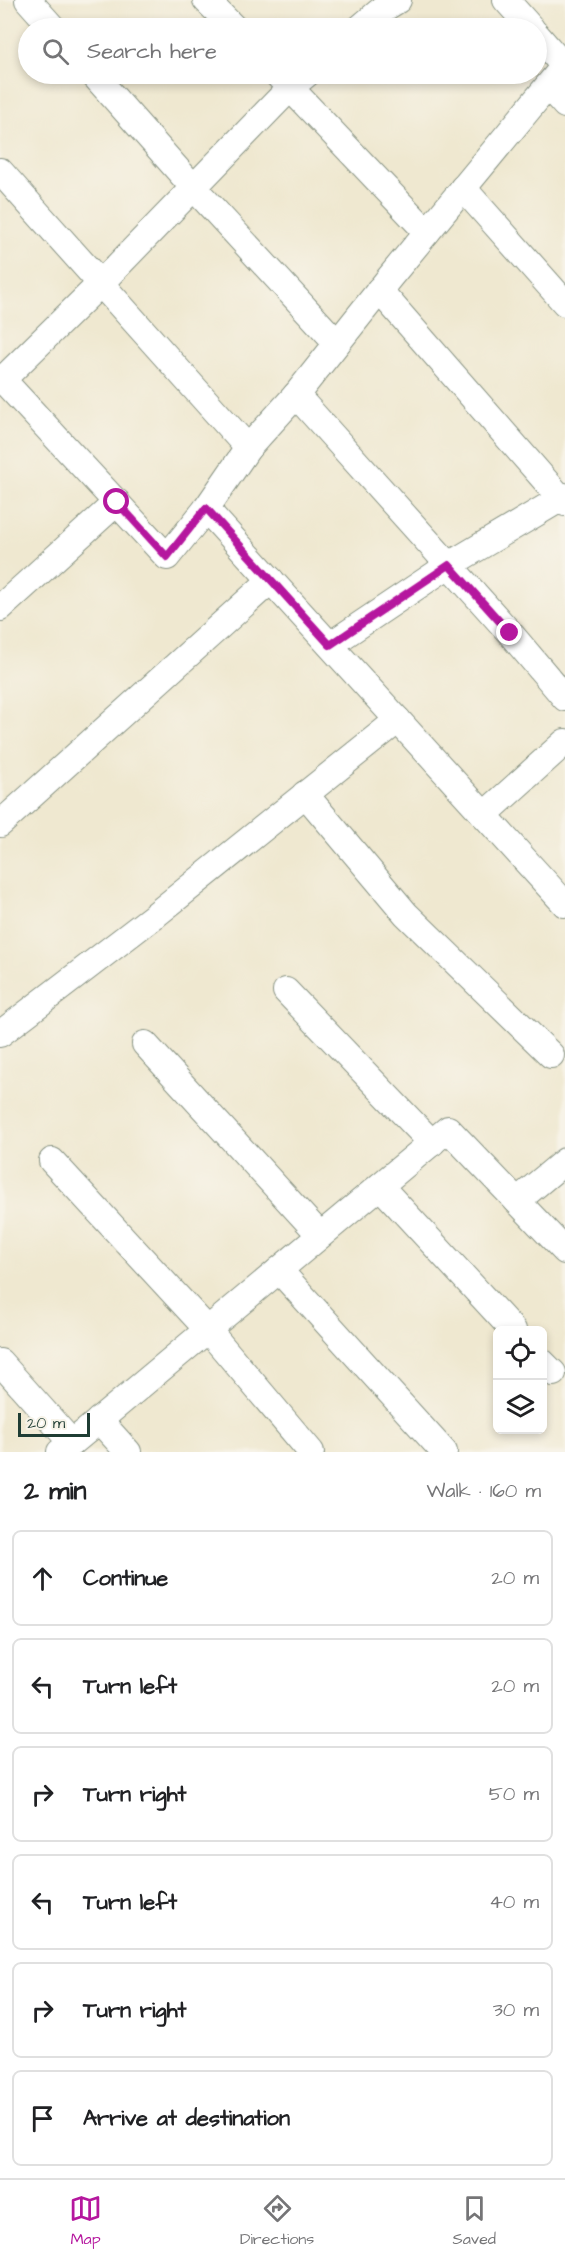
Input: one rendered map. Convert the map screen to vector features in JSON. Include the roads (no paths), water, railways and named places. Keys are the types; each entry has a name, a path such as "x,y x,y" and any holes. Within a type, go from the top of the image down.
{"street":[{"path":"28,0 45,18"},
{"path":"206,0 224,18"},
{"path":"506,0 522,18"},
{"path":"370,18 384,4"},
{"path":"287,84 194,188 100,284 1,379 167,557 206,508 248,448 296,395 379,290 565,65 547,45"},
{"path":"102,84 337,343"},
{"path":"297,84 427,232"},
{"path":"548,86 565,105"},
{"path":"0,171 248,448"},
{"path":"463,188 565,303"},
{"path":"330,645 449,565 564,499 379,290"},
{"path":"296,395 565,698"},
{"path":"0,608 117,502"},
{"path":"206,508 565,904"},
{"path":"0,824 271,580"},
{"path":"0,1034 154,916 398,720"},
{"path":"484,815 565,742"},
{"path":"305,794 406,914 551,1055"},
{"path":"286,991 432,1143"},
{"path":"145,1044 321,1235"},
{"path":"0,1362 66,1447 448,1129 565,1251"},
{"path":"52,1161 208,1330 311,1452"},
{"path":"518,1201 565,1161"},
{"path":"380,1186 509,1326"},
{"path":"279,1270 444,1452"},
{"path":"99,1420 128,1452"}]}
